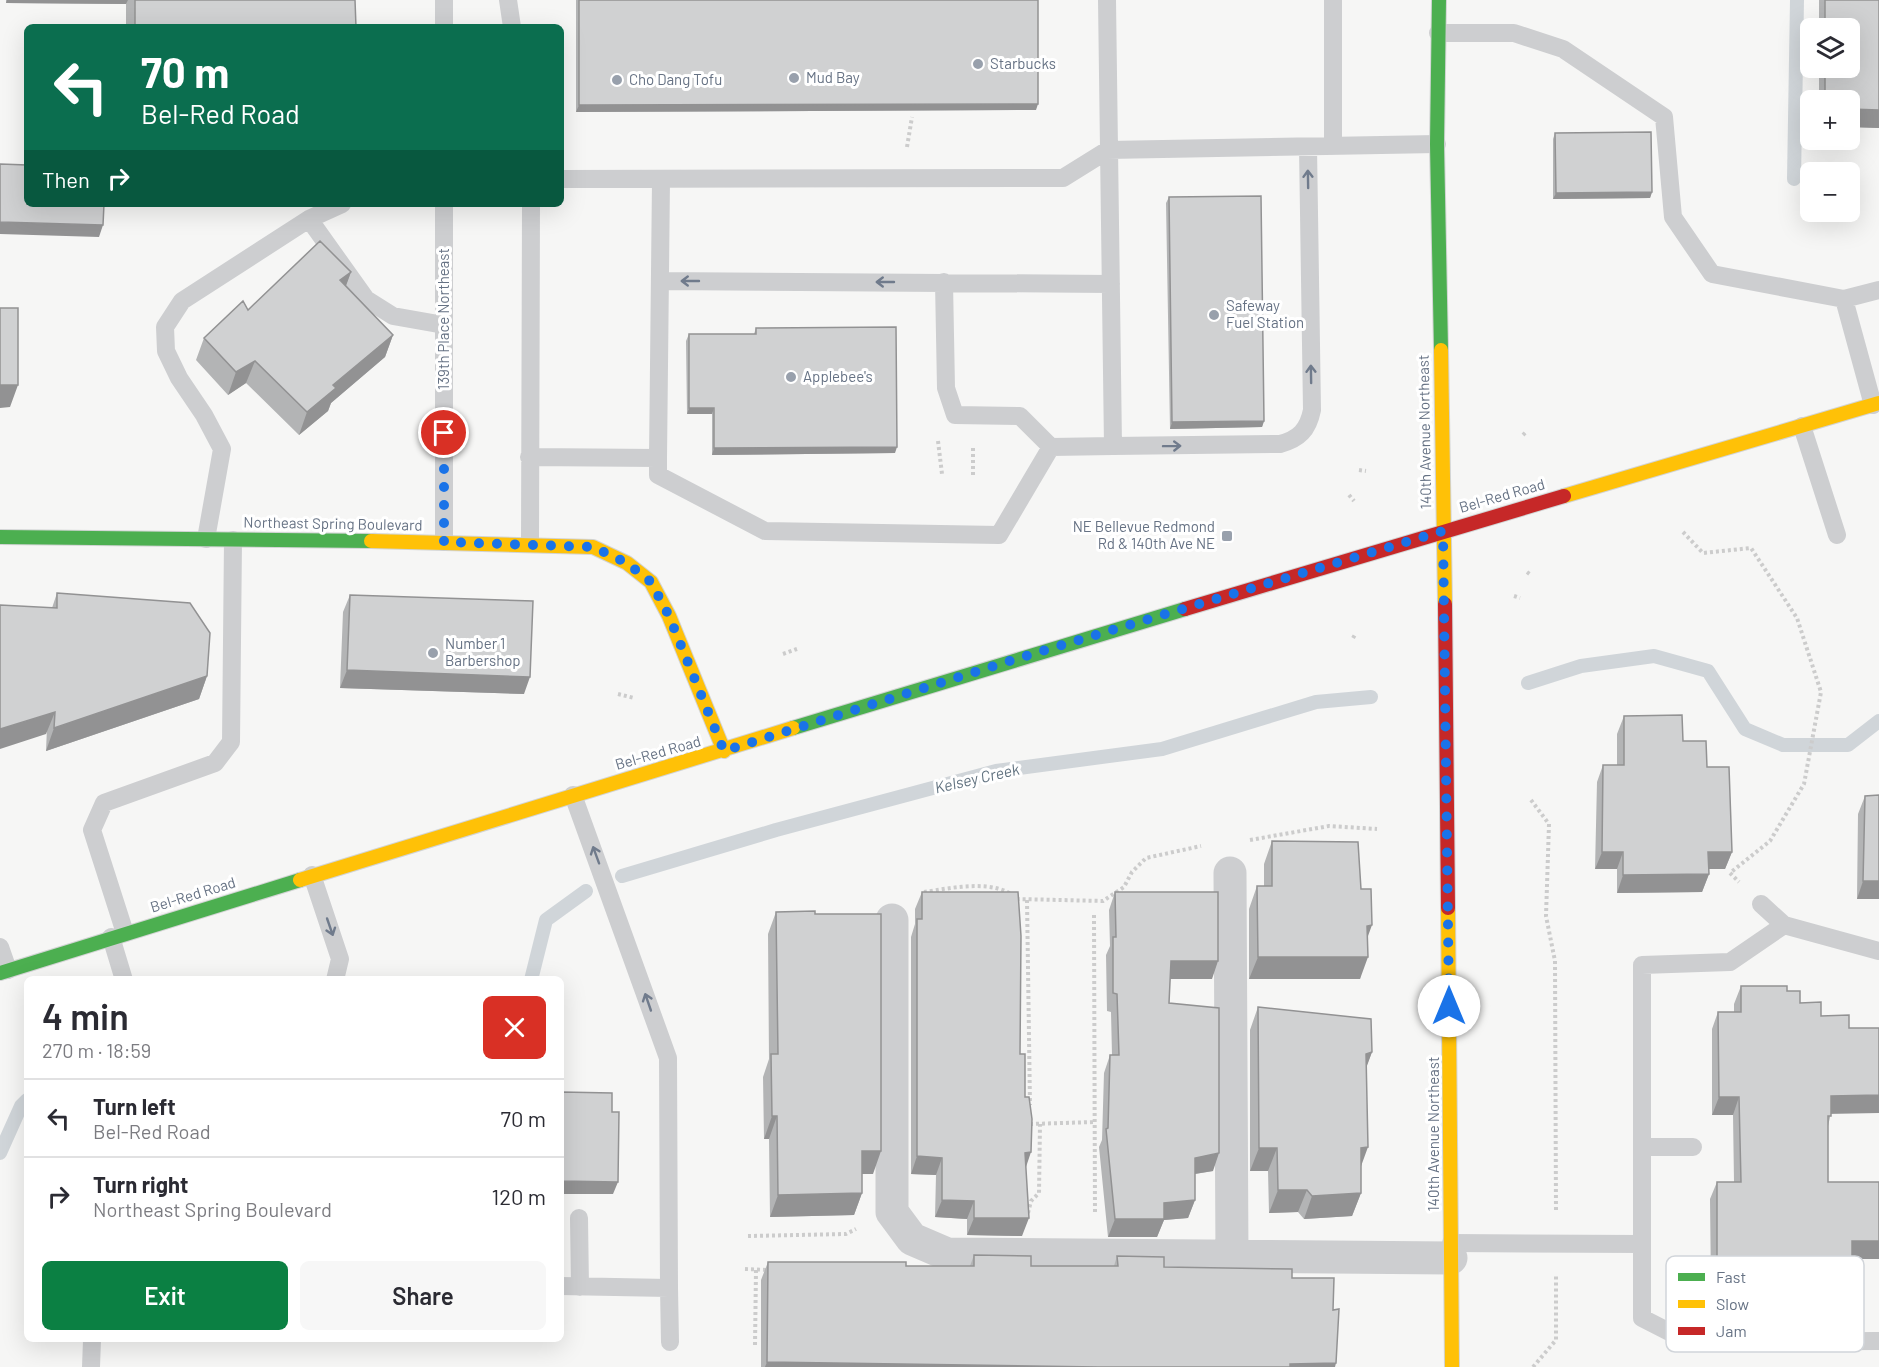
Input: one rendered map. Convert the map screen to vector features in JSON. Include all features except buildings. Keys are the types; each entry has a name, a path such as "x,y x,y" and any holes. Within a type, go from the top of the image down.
{"main road":[{"name":"140th Avenue Northeast","path":"1439,0 1437,144 1452,1367"},
{"name":"Bel-Red Road","path":"4,972 1029,655 1876,404"},
{"name":"Northeast Spring Boulevard","path":"0,537 530,543 593,547 627,563 651,582 669,616 724,751"}],"street":[{"path":"1230,873 1232,1257"},
{"path":"892,920 892,1212 912,1239 947,1254 1232,1257 1451,1251"}],"lane":[{"path":"444,0 444,24"},
{"path":"508,0 512,24"},
{"path":"1107,0 1113,446"},
{"path":"1333,0 1333,146"},
{"path":"1438,33 1514,33 1563,49 1664,117 1673,217 1712,274 1844,299 1879,290"},
{"path":"564,179 1063,178 1108,150 1437,144"},
{"path":"944,282 946,388 955,415 1020,416 1051,447 1280,444 1292,441 1303,434 1310,423 1312,410 1308,147"},
{"path":"661,180 658,475 765,531 999,535 1051,447"},
{"path":"206,539 222,449 174,369 166,351 165,327 182,301 309,219 335,207"},
{"name":"139th Place Northeast","path":"444,207 444,542"},
{"path":"530,543 531,207"},
{"path":"309,219 366,299 393,316 444,325"},
{"path":"660,281 1111,284"},
{"path":"1844,299 1876,404"},
{"path":"1802,426 1837,535"},
{"path":"529,457 658,458"},
{"path":"123,976 118,935 92,830 104,803 215,763 231,742 233,540"},
{"path":"573,795 668,1058 670,1342"},
{"path":"312,875 340,959 336,976"},
{"path":"1761,904 1784,925 1879,951"},
{"path":"1666,1330 1642,1318 1644,1147 1642,965 1730,962 1784,925"},
{"path":"0,947 4,972"},
{"path":"1644,1147 1693,1147"},
{"path":"579,1218 580,1287"},
{"path":"1451,1251 1556,1244 1642,1244"},
{"path":"564,1286 669,1288"},
{"path":"1864,1341 1879,1341"},
{"path":"91,1367 92,1342"}],"path":[{"path":"906,153 912,117"},
{"path":"938,442 942,474"},
{"path":"973,442 973,476"},
{"path":"932,450 939,447"},
{"path":"1359,470 1366,471"},
{"path":"1349,495 1354,501"},
{"path":"1683,532 1702,554 1751,548 1797,618 1821,692 1804,784 1770,841 1730,873 1761,904"},
{"path":"1355,639 1357,633"},
{"path":"783,654 797,649"},
{"path":"618,694 634,698"},
{"path":"1531,800 1549,824 1546,916 1555,961 1556,1244 1556,1340 1533,1367"},
{"path":"1244,840 1329,826 1377,829"},
{"path":"916,898 923,893 950,888 994,888 1009,891 1017,899 1103,901 1124,887 1132,872 1146,858 1203,846"},
{"path":"1027,900 1030,1125 1095,1122"},
{"path":"1094,915 1094,1255"},
{"path":"1029,1220 1031,1202 1039,1193 1040,1124"},
{"path":"748,1236 846,1234 858,1228"},
{"path":"745,1269 779,1270"},
{"path":"755,1345 756,1270"}],"waterway":[{"path":"1794,179 1797,0"},
{"name":"Kelsey Creek","path":"1528,683 1581,666 1654,656 1708,671 1745,729 1783,745 1848,745 1879,721"},
{"name":"Kelsey Creek","path":"622,876 776,830 996,771 1162,749 1316,702 1371,697"},
{"name":"Kelsey Creek","path":"532,976 546,920 586,891"},
{"name":"Kelsey Creek","path":"0,1153 24,1103"}],"traffic: fast":[{"path":"1439,0 1437,144 1441,350"},
{"path":"0,537 371,541"},
{"path":"793,728 1185,609"},
{"path":"0,973 300,880"}],"traffic: slow":[{"path":"1441,350 1445,604"},
{"path":"1564,496 1879,403"},
{"path":"371,541 593,547 627,563 651,582 669,616 724,751"},
{"path":"300,880 793,728"},
{"path":"1448,908 1452,1367"}],"traffic: jam":[{"path":"1185,609 1564,496"},
{"path":"1445,604 1448,908"}],"place":[{"name":"Starbucks","path":"978,64"},
{"name":"Mud Bay","path":"794,78"},
{"name":"Cho Dang Tofu","path":"617,80"},
{"name":"Safeway Fuel Station","path":"1214,315"},
{"name":"Applebee's","path":"791,377"},
{"name":"NE Bellevue Redmond Rd & 140th Ave NE","path":"1227,536"},
{"name":"Number 1 Barbershop","path":"433,653"}],"route":[{"path":"444,433 444,542 530,543 593,547 627,563 651,582 669,616 724,751 1029,655 1443,531 1449,1006"}]}
